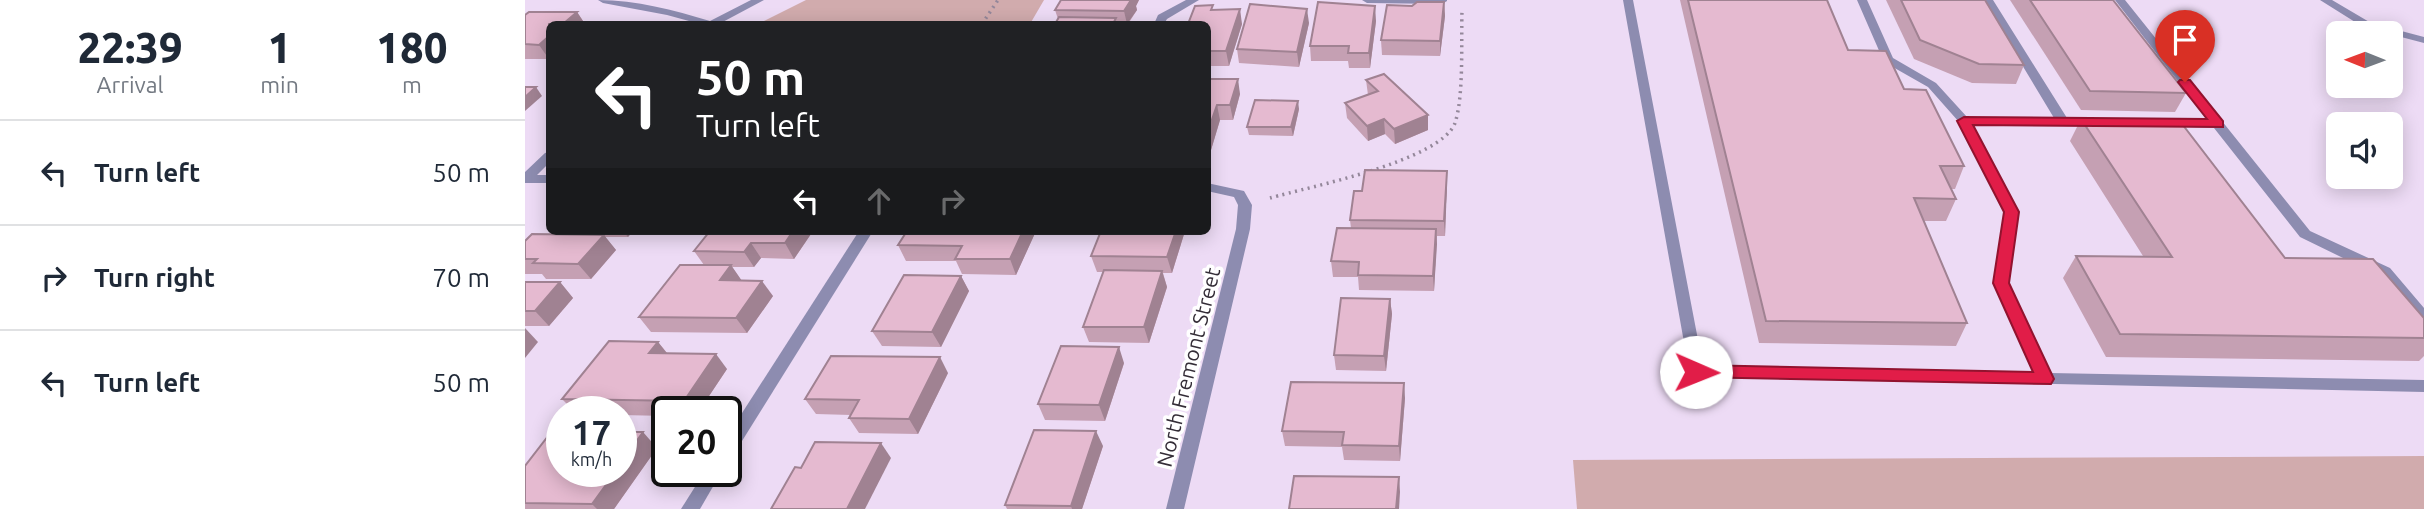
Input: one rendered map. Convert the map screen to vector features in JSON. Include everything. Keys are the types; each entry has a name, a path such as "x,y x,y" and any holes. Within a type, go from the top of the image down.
{"street":[{"path":"603,0 669,12 700,21"},
{"path":"717,21 759,0"},
{"path":"1160,21 1194,0"},
{"path":"1367,0 1441,1"},
{"path":"1628,0 1696,372 2424,386"},
{"path":"1862,0 1888,60 1931,85 1964,121 2011,212 2001,283 2045,379"},
{"path":"1988,0 2063,122"},
{"path":"2120,0 2305,234 2385,272 2424,318"},
{"path":"2325,0 2367,25 2424,40"},
{"path":"1964,121 2115,122"},
{"path":"2153,123 2218,124"},
{"path":"525,179 546,159"},
{"path":"525,179 546,179"},
{"path":"1211,188 1243,199"},
{"name":"North Fremont Street","path":"1175,509 1243,229 1243,199"},
{"path":"742,427 863,235"},
{"path":"690,509 704,487"}],"path":[{"path":"984,21 998,0"},
{"path":"1243,199 1423,153 1449,135 1457,119 1462,0"}],"shaded area":[{"path":"806,0 1044,0 1032,21 764,21"},
{"path":"2424,456 2424,509 1577,509 1573,460"}],"building":[{"path":"1061,0 1131,0 1124,11 1055,10"},
{"path":"1688,0 1827,0 1848,50 1886,51 1904,89 1926,90 1964,166 1940,166 1956,199 1914,198 1967,323 1766,321"},
{"path":"1901,0 1985,0 2024,65 1979,64 1920,40"},
{"path":"2030,0 2113,0 2186,93 2090,91"},
{"path":"1318,2 1375,6 1369,53 1348,53 1349,46 1310,46"},
{"path":"1417,2 1444,2 1440,41 1381,40 1387,5 1412,6"},
{"path":"1250,4 1307,9 1297,52 1237,49"},
{"path":"1213,5 1211,10 1240,9 1226,51 1211,51 1211,21 1189,21 1195,6"},
{"path":"529,12 577,12 566,21 546,21 546,39 539,45 525,44 525,15"},
{"path":"1059,17 1116,18 1114,21 1057,21"},
{"path":"1384,74 1428,115 1394,129 1384,119 1367,126 1345,103 1378,91 1366,80"},
{"path":"1211,79 1238,79 1230,105 1217,105 1211,122"},
{"path":"525,87 536,87 525,97"},
{"path":"1255,100 1298,101 1291,127 1247,127"},
{"path":"2081,119 2179,120 2285,258 2373,259 2424,318 2424,338 2120,334 2076,256 2172,257"},
{"path":"1365,170 1447,171 1444,221 1350,220 1354,191 1362,191"},
{"path":"1337,228 1436,229 1433,276 1358,275 1359,262 1331,261"},
{"path":"532,234 604,235 578,264 533,263 537,259 525,259 525,241"},
{"path":"707,235 790,235 785,243 751,243 744,252 694,251"},
{"path":"904,235 1021,235 1010,259 955,259 962,246 898,245"},
{"path":"1099,235 1175,235 1167,257 1091,256"},
{"path":"680,265 731,265 720,280 762,281 736,318 639,317"},
{"path":"1104,270 1162,271 1144,327 1083,327"},
{"path":"904,275 961,276 932,332 872,331"},
{"path":"525,282 560,282 535,311 525,311"},
{"path":"1341,298 1390,299 1384,356 1334,355"},
{"path":"609,341 658,342 649,353 716,354 687,396 651,396 651,400 637,400 637,396 564,396"},
{"path":"1061,346 1119,347 1099,405 1038,404"},
{"path":"831,356 940,357 909,419 849,418 859,400 805,399"},
{"path":"1291,382 1404,383 1399,446 1342,445 1344,432 1282,431"},
{"path":"1034,430 1096,431 1071,506 1005,505"},
{"path":"546,439 546,487 604,487 592,504 525,503 525,466"},
{"path":"815,442 881,443 847,509 771,509 795,467 801,468"},
{"path":"1294,476 1399,477 1396,509 1289,509"}],"route":[{"path":"1696,372 2045,379 2001,283 2011,212 1964,121 2218,124 2185,82"}]}
